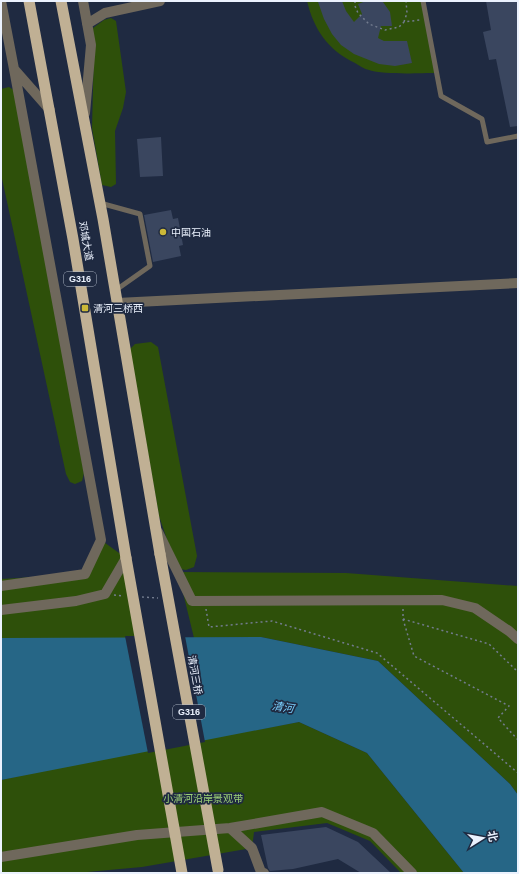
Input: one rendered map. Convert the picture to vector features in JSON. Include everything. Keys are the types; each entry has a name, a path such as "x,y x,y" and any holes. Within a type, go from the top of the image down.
{"highway":[{"name":"邓城大道","path":"29,1 75,247 126,558"},
{"name":"邓城大道","path":"61,1 100,203 160,554"},
{"name":"清河三桥","path":"160,554 219,872"},
{"name":"G316","path":"126,558 182,873"}],"street":[{"path":"1,1 100,540 85,574 1,586"},
{"path":"83,1 91,45 84,121"},
{"path":"87,24 104,13 160,1"},
{"path":"14,69 50,110"},
{"path":"117,303 518,284"},
{"path":"156,527 192,601 442,600 475,608 509,631 518,639"},
{"path":"1,610 76,601 105,594 126,558"},
{"path":"1,857 137,835 230,828 322,812 373,832 412,873"},
{"path":"230,828 252,848 261,872 264,873"}],"lane":[{"path":"423,1 441,96 482,119 487,142 518,136"},
{"path":"100,203 140,214 150,266 115,291"}],"path":[{"path":"356,1 355,6 358,13 369,24 385,30 400,27 404,22 407,13 406,1"},
{"path":"404,22 426,19"},
{"path":"105,594 128,596"},
{"path":"136,597 160,598"},
{"path":"404,600 403,619 414,656 509,706 498,718 518,740"},
{"path":"205,601 209,627 272,621 377,653 517,772 518,768"},
{"path":"403,619 488,644 518,672"}],"green space":[{"path":"307,1 422,1 436,73 375,72 345,58 330,45 318,30"},
{"path":"111,18 116,21 126,92 123,108 115,131 116,184 111,187 102,185 92,128 93,28 104,20"},
{"path":"9,87 15,91 84,473 82,481 75,484 70,482 66,474 1,174 1,89"},
{"path":"151,342 158,347 197,556 194,567 186,570 180,569 172,554 159,516 130,349 135,344"},
{"path":"101,540 126,558 140,638 1,638 1,579 85,574"},
{"path":"178,572 346,573 518,586 518,795 510,784 378,661 261,637 194,638"},
{"name":"小清河沿岸景观带","path":"299,722 367,753 464,873 401,873 370,841 327,823 254,832 252,848 142,867 76,873 1,873 1,780 118,755"}],"water":[{"name":"清河","path":"261,637 378,661 510,784 518,795 518,873 464,873 367,753 299,722 1,780 1,638"}],"pier":[{"path":"125,636 185,636 205,742 148,753"}],"building":[{"path":"342,1 346,11 354,22 362,14 358,4 366,1 383,2 390,12 392,26 381,26 378,38 384,41 407,41 412,63 395,66 379,64 354,54 341,45 332,34 324,19 318,2"},
{"path":"486,1 518,1 518,126 510,127 496,59 489,60 483,32 491,30"},
{"path":"161,137 163,176 140,177 137,139"},
{"name":"中国石油","path":"171,210 173,219 178,218 183,245 179,246 181,256 153,262 144,215"},
{"path":"326,827 358,842 391,873 361,873 338,859 293,869 270,871 268,868 261,835"}],"place":[{"name":"中国石油","path":"163,232"},
{"name":"清河三桥西","path":"85,308"}]}
